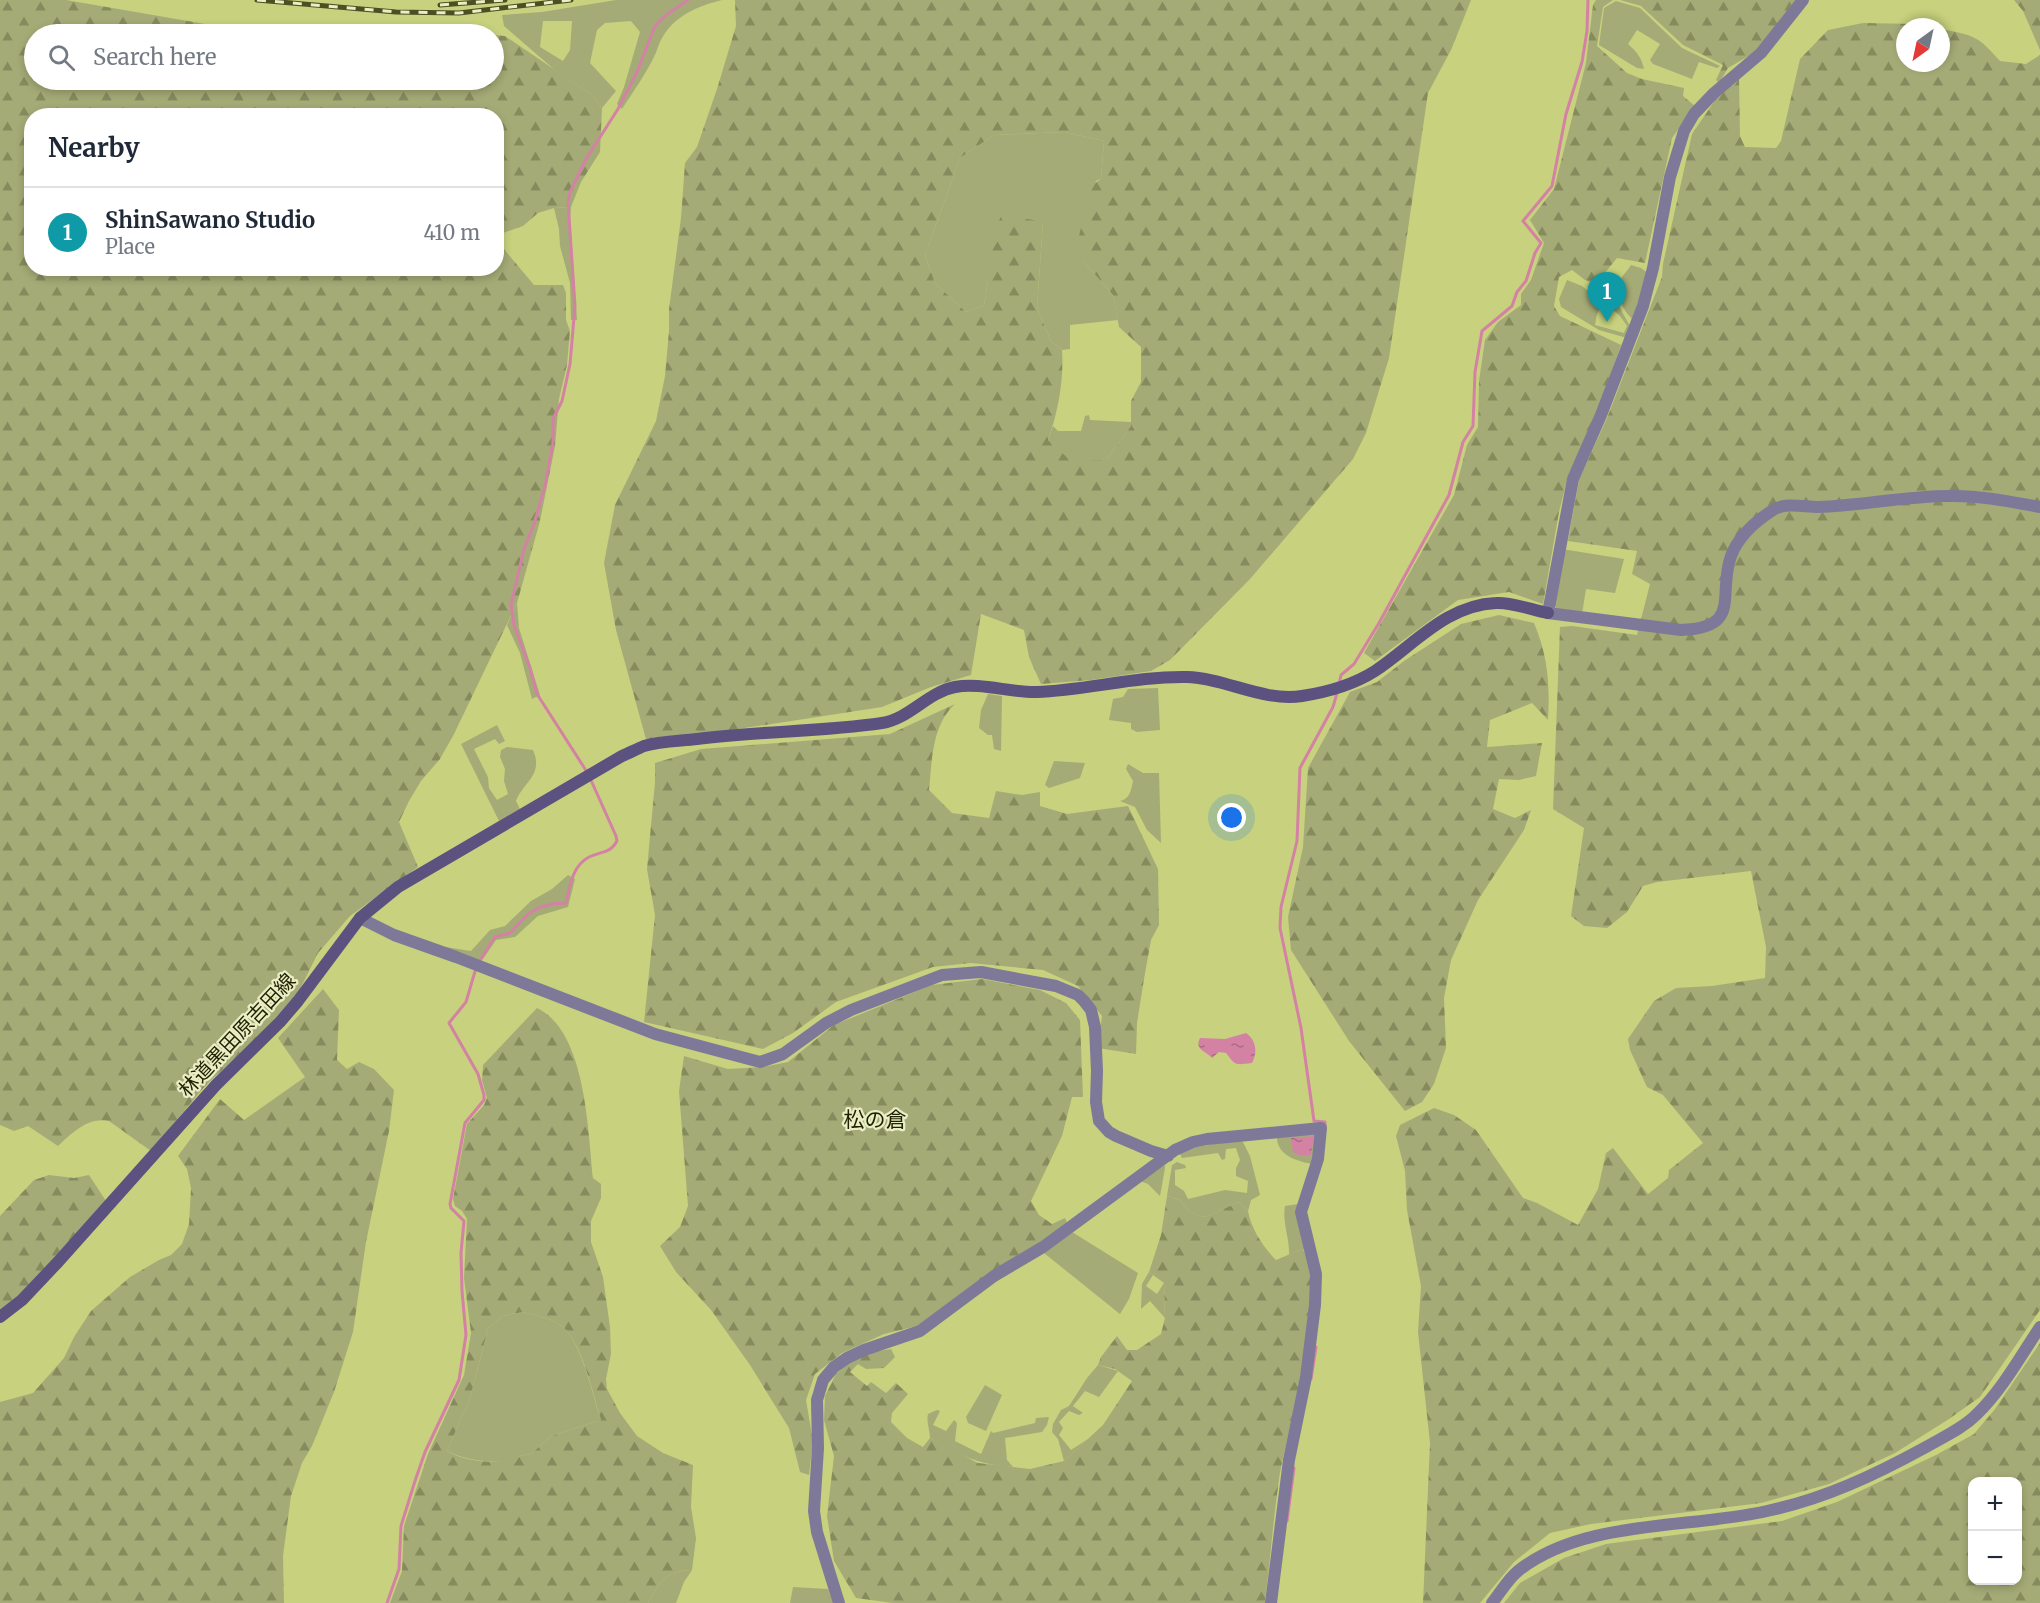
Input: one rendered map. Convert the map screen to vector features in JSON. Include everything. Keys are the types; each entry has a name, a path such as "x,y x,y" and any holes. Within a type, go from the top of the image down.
{"street":[{"path":"1803,0 1761,53 1714,93 1695,114 1684,131 1670,177 1653,268 1643,306 1601,415 1573,479 1548,614 1681,630 1708,626 1719,619 1724,608 1731,556 1738,541 1753,525 1775,508 1819,507 1956,495 2040,507"},
{"name":"林道黒田原吉田線","path":"0,1317 22,1300 51,1270 216,1085 280,1022 360,918 398,887 608,764 646,746 719,736 885,723 914,709 947,688 968,685 1008,691 1037,692 1190,677 1269,695 1299,696 1337,689 1354,683 1433,626 1465,608 1498,602 1548,614"},
{"path":"360,918 394,935 655,1034 760,1062 783,1054 826,1023 851,1010 942,975 981,972 1056,986 1078,995 1091,1010 1095,1027 1097,1071 1095,1102 1099,1121 1116,1136 1167,1156"},
{"path":"839,1603 817,1532 814,1511 818,1448 817,1400 823,1380 834,1367 864,1350 920,1331 994,1276 1043,1247 1167,1156 1193,1142 1321,1128 1318,1159 1301,1212 1316,1274 1315,1305 1306,1377 1289,1460 1285,1502 1276,1546 1271,1603"},
{"path":"1492,1603 1515,1572 1537,1557 1567,1544 1614,1533 1764,1512 1811,1501 1885,1470 1960,1428 1974,1417 1992,1398 2040,1327"}],"green space":[{"path":"0,0 66,0 205,24 24,24 24,90 504,90 505,36 592,95 602,108 600,152 581,182 571,207 554,208 538,213 523,226 504,233 504,108 24,108 24,276 504,276 504,249 534,285 563,285 566,293 566,320 570,331 567,365 559,399 555,446 540,521 517,603 454,734 440,759 421,781 399,822 418,867 350,916 318,953 299,991 263,1032 205,1086 151,1151 109,1121 101,1120 87,1124 58,1146 28,1126 14,1131 0,1125"},
{"path":"616,0 722,0 695,9 672,24 622,109 617,104 640,32 631,21 605,23 597,30 590,63 616,91 602,108 592,95 556,71 504,26 502,15 542,12","holes":["543,21 572,21 570,50 563,61 540,47"]},
{"path":"735,0 1471,0 1451,50 1428,93 1389,358 1366,433 1353,459 1250,579 1170,660 1151,671 1091,680 1041,684 1029,657 1024,630 981,614 971,675 931,687 882,707 647,743 616,630 604,563 615,505 656,421 665,376 669,309 681,218 685,163 697,147 736,26","holes":["1065,132 1104,141 1101,178 1090,188 1079,236 1084,262 1113,295 1119,327 1141,347 1141,382 1131,401 1131,426 1106,460 1071,461 1048,440 1060,396 1062,350 1051,341 1037,308 1043,222 1002,214 989,243 988,280 984,305 966,312 935,283 925,255 960,158 994,135"]},
{"path":"1596,0 1613,0 1603,7 1597,46 1627,73 1642,79 1684,88 1683,96 1695,106 1672,138 1645,263 1617,258 1596,284 1585,280 1572,270 1559,277 1554,306 1560,316 1621,345 1597,413 1568,476 1559,512 1543,604 1509,592 1458,600 1375,661 1364,653 1454,495 1467,445 1478,427 1479,381 1485,340 1498,322 1521,305 1521,294 1531,280 1544,243 1530,220 1554,189 1586,63 1593,5"},
{"path":"1620,0 1796,0 1757,51 1728,68 1719,83 1716,80 1723,65 1683,45 1641,6"},
{"path":"2014,0 2040,0 2040,50 2023,11"},
{"path":"1616,1 1640,8 1682,48 1720,66 1717,68 1699,62 1692,79 1653,64 1650,60 1660,44 1637,30 1628,44 1642,61 1644,69 1637,68 1599,45 1604,8"},
{"path":"1863,23 1896,24 1896,72 1950,72 1950,31 1980,41 2000,61 2026,64 2040,55 2040,1310 1980,1397 1895,1453 1829,1484 1761,1503 1591,1524 1550,1533 1514,1562 1480,1603 1423,1603 1430,1443 1418,1332 1421,1286 1407,1210 1405,1171 1396,1136 1400,1125 1434,1108 1454,1115 1476,1130 1523,1198 1578,1225 1598,1189 1606,1153 1613,1148 1648,1194 1668,1178 1669,1170 1703,1143 1663,1095 1647,1087 1630,1050 1628,1039 1654,1001 1676,988 1712,986 1765,978 1766,947 1751,871 1657,882 1643,886 1627,912 1607,928 1584,926 1571,916 1584,828 1553,809 1560,627 1572,626 1637,635 1650,584 1632,574 1637,551 1568,541 1579,480 1607,418 1662,277 1692,134 1718,96 1739,78 1740,136 1745,147 1776,148 1781,141 1800,59 1828,30"},
{"path":"1065,132 1104,141 1101,178 1096,181 1084,262 1113,295 1118,320 1070,325 1070,349 1062,350 1051,341 1037,308 1043,222 988,280 984,305 966,312 935,283 925,255 960,158 994,135"},
{"path":"571,207 577,320 571,320 570,283 560,246 554,208"},
{"path":"1631,265 1649,274 1634,320 1624,308 1619,291 1620,281"},
{"path":"1567,280 1582,286 1597,298 1615,299 1631,328 1627,338 1599,330 1561,307 1559,299","holes":["1602,305 1617,313 1627,326 1624,333 1595,325"]},
{"path":"1089,415 1090,420 1131,422 1131,426 1106,460 1071,462 1048,440 1053,426 1058,431 1081,431 1085,416"},
{"path":"1562,549 1624,559 1615,593 1586,589 1582,614 1557,609 1552,603"},
{"path":"517,603 519,628 540,695 532,699 520,653 507,625"},
{"path":"1499,615 1534,623 1545,659 1549,695 1548,720 1532,703 1490,720 1487,747 1542,743 1536,776 1519,780 1499,779 1493,809 1515,818 1531,810 1524,830 1478,900 1451,960 1444,998 1446,1048 1434,1084 1422,1102 1405,1111 1349,1041 1291,950 1288,917 1303,847 1308,768 1350,692 1377,682 1404,661 1461,624"},
{"path":"1158,688 1160,730 1137,732 1131,729 1131,723 1109,720 1113,699 1123,697 1128,689"},
{"path":"988,694 1002,696 1001,751 994,749 992,735 988,735 979,728 981,710"},
{"path":"955,704 947,712 937,733 932,755 929,790 952,813 989,818 996,791 1022,795 1040,792 1040,806 1067,814 1128,806 1158,869 1159,925 1151,940 1144,979 1137,1023 1136,1054 1098,1048 1102,1016 1078,986 1043,970 971,963 933,967 836,1002 793,1033 763,1049 644,1022 655,915 647,869 655,763 701,749 890,734"},
{"path":"497,725 505,741 499,744 495,739 474,749 488,777 489,788 497,800 508,794 504,781 505,769 500,757 501,750 507,747 533,750 536,759 534,772 516,801 520,809 499,821 461,744"},
{"path":"1054,761 1085,763 1080,778 1049,788 1045,785"},
{"path":"1128,764 1143,773 1159,773 1161,843 1147,830 1135,807 1120,801 1131,791 1133,781 1126,769"},
{"path":"568,875 575,879 568,907 538,916 515,937 496,940 483,959 476,962 439,946 471,951 490,930 505,926 531,901 552,889"},
{"path":"982,979 1040,990 1066,1003 1080,1020 1083,1097 1072,1097 1062,1136 1031,1201 1039,1215 1052,1224 1065,1218 1068,1225 917,1326 884,1334 842,1353 815,1374 806,1400 813,1441 809,1475 800,1472 789,1428 750,1365 711,1310 676,1272 660,1246 680,1227 688,1206 679,1091 684,1056 728,1069 763,1067 788,1062 834,1025 932,985"},
{"path":"323,989 339,1010 337,1060 347,1069 359,1062 374,1069 394,1090 389,1131 366,1242 353,1332 334,1392 312,1446 302,1463 291,1496 283,1556 284,1603 0,1603 0,1402 33,1393 64,1358 91,1311 130,1277 171,1255 182,1244 189,1224 191,1188 187,1169 178,1156 220,1099 244,1120 305,1077 278,1038"},
{"path":"537,1008 553,1020 566,1038 575,1060 586,1110 593,1178 601,1184 601,1198 591,1221 591,1242 603,1277 610,1327 611,1354 606,1379 607,1389 620,1413 637,1436 663,1453 693,1465 691,1507 696,1538 692,1570 670,1575 660,1583 648,1603 390,1603 402,1571 404,1526 428,1454 464,1375 471,1333 464,1278 467,1219 455,1206 453,1199 467,1124 484,1105 487,1098 482,1080 483,1065","holes":["523,1312 546,1318 567,1331 578,1350 601,1420 551,1436 531,1454 520,1456 515,1462 471,1460 447,1451 470,1398 488,1329 502,1316"]},
{"path":"1314,1133 1318,1135 1312,1164 1288,1156 1278,1143 1277,1136"},
{"path":"1236,1140 1243,1142 1250,1156 1260,1195 1251,1200 1248,1211 1239,1202 1201,1217 1188,1210 1180,1200 1167,1196 1172,1165 1177,1162 1185,1165 1186,1168 1175,1170 1175,1185 1184,1191 1188,1199 1225,1190 1247,1193 1248,1181 1236,1176 1236,1168 1240,1160 1236,1148 1226,1149 1225,1159 1222,1160 1218,1153 1182,1158 1180,1154 1197,1147"},
{"path":"1165,1165 1160,1196 1148,1184 1140,1181"},
{"path":"49,1175 74,1178 89,1175 106,1201 18,1297 0,1311 0,1216 34,1180"},
{"path":"1167,1196 1180,1200 1188,1210 1201,1217 1239,1202 1248,1211 1259,1238 1276,1260 1302,1249 1310,1264 1309,1323 1297,1396 1279,1480 1265,1603 893,1603 856,1598 834,1561 827,1516 834,1456 824,1420 825,1396 836,1374 851,1361 866,1353 891,1349 895,1357 884,1368 866,1369 858,1364 850,1372 867,1386 871,1382 886,1393 896,1383 908,1394 892,1413 891,1422 907,1438 923,1447 930,1438 978,1463 1030,1469 1064,1461 1103,1425 1132,1381 1115,1369 1098,1365 1101,1357 1117,1336 1127,1350 1137,1350 1161,1334 1165,1318 1164,1283 1149,1272 1161,1235"},
{"path":"1298,1204 1307,1252 1302,1249 1289,1255 1284,1219 1285,1206"},
{"path":"1072,1232 1138,1273 1129,1299 1120,1314 1044,1253"},
{"path":"1149,1272 1153,1275 1146,1286 1157,1294 1164,1283 1165,1318 1150,1301 1141,1309 1142,1284"},
{"path":"523,1312 552,1321 567,1331 583,1362 601,1420 551,1436 531,1454 520,1456 515,1462 472,1459 447,1451 470,1398 488,1329 502,1316"},
{"path":"2040,1343 2040,1603 1504,1603 1520,1583 1564,1558 1606,1544 1782,1521 1837,1502 1936,1455 1974,1434 1995,1409"},
{"path":"1098,1365 1118,1371 1099,1397 1085,1391 1073,1406 1083,1413 1079,1415 1069,1411 1059,1422 1063,1428 1059,1435 1071,1450 1088,1439 1064,1461 1058,1439 1052,1432 1053,1424 1061,1410 1069,1406"},
{"path":"985,1385 1002,1395 986,1431 968,1423 966,1417"},
{"path":"940,1411 933,1425 946,1431 954,1420 957,1423 955,1441 981,1454 991,1431 993,1433 1035,1423 1036,1418 1049,1417 1042,1432 1005,1438 1007,1460 1013,1467 989,1464 970,1458 930,1438 928,1414"},
{"path":"692,1570 684,1582 676,1603 648,1603 660,1583 670,1575"},
{"path":"793,1587 828,1589 833,1603 790,1603"}],"water":[{"path":"1246,1033 1255,1046 1252,1063 1236,1064 1226,1053 1219,1052 1212,1058 1198,1045 1200,1038 1225,1039"},
{"path":"1314,1136 1311,1155 1299,1155 1293,1152 1291,1138"}],"waterway":[{"path":"587,772 537,694 514,625 511,605 524,549 545,486 553,443 553,419 562,401 570,364 575,306 568,202 570,192 586,159 618,109 637,72 655,26 666,15 688,0"},
{"path":"1339,684 1341,675 1354,664 1379,623 1449,495 1463,442 1473,426 1475,372 1482,331 1512,306 1517,292 1526,281 1535,253 1541,243 1523,221 1552,186 1566,114 1582,62 1587,31 1588,0"},
{"path":"1325,1127 1325,1122 1314,1121 1301,1028 1280,928 1281,907 1297,841 1300,768 1333,707 1337,693"},
{"path":"479,962 495,937 510,933 527,915 538,908 566,903 575,871 583,861 608,850 617,841 590,778"},
{"path":"387,1603 399,1569 401,1526 425,1452 459,1380 466,1335 461,1253 464,1221 450,1204 465,1123 484,1100 484,1095 478,1074 449,1023 466,1002 476,968"},
{"path":"1311,1379 1316,1347"},
{"path":"1287,1521 1294,1468"}],"railway":[{"path":"257,0 396,12 459,13 571,0"},
{"path":"440,5 505,0"}],"place":[{"name":"ShinSawano Studio","path":"1607,322"}],"district":[{"name":"松の倉","path":"875,1120"}]}
